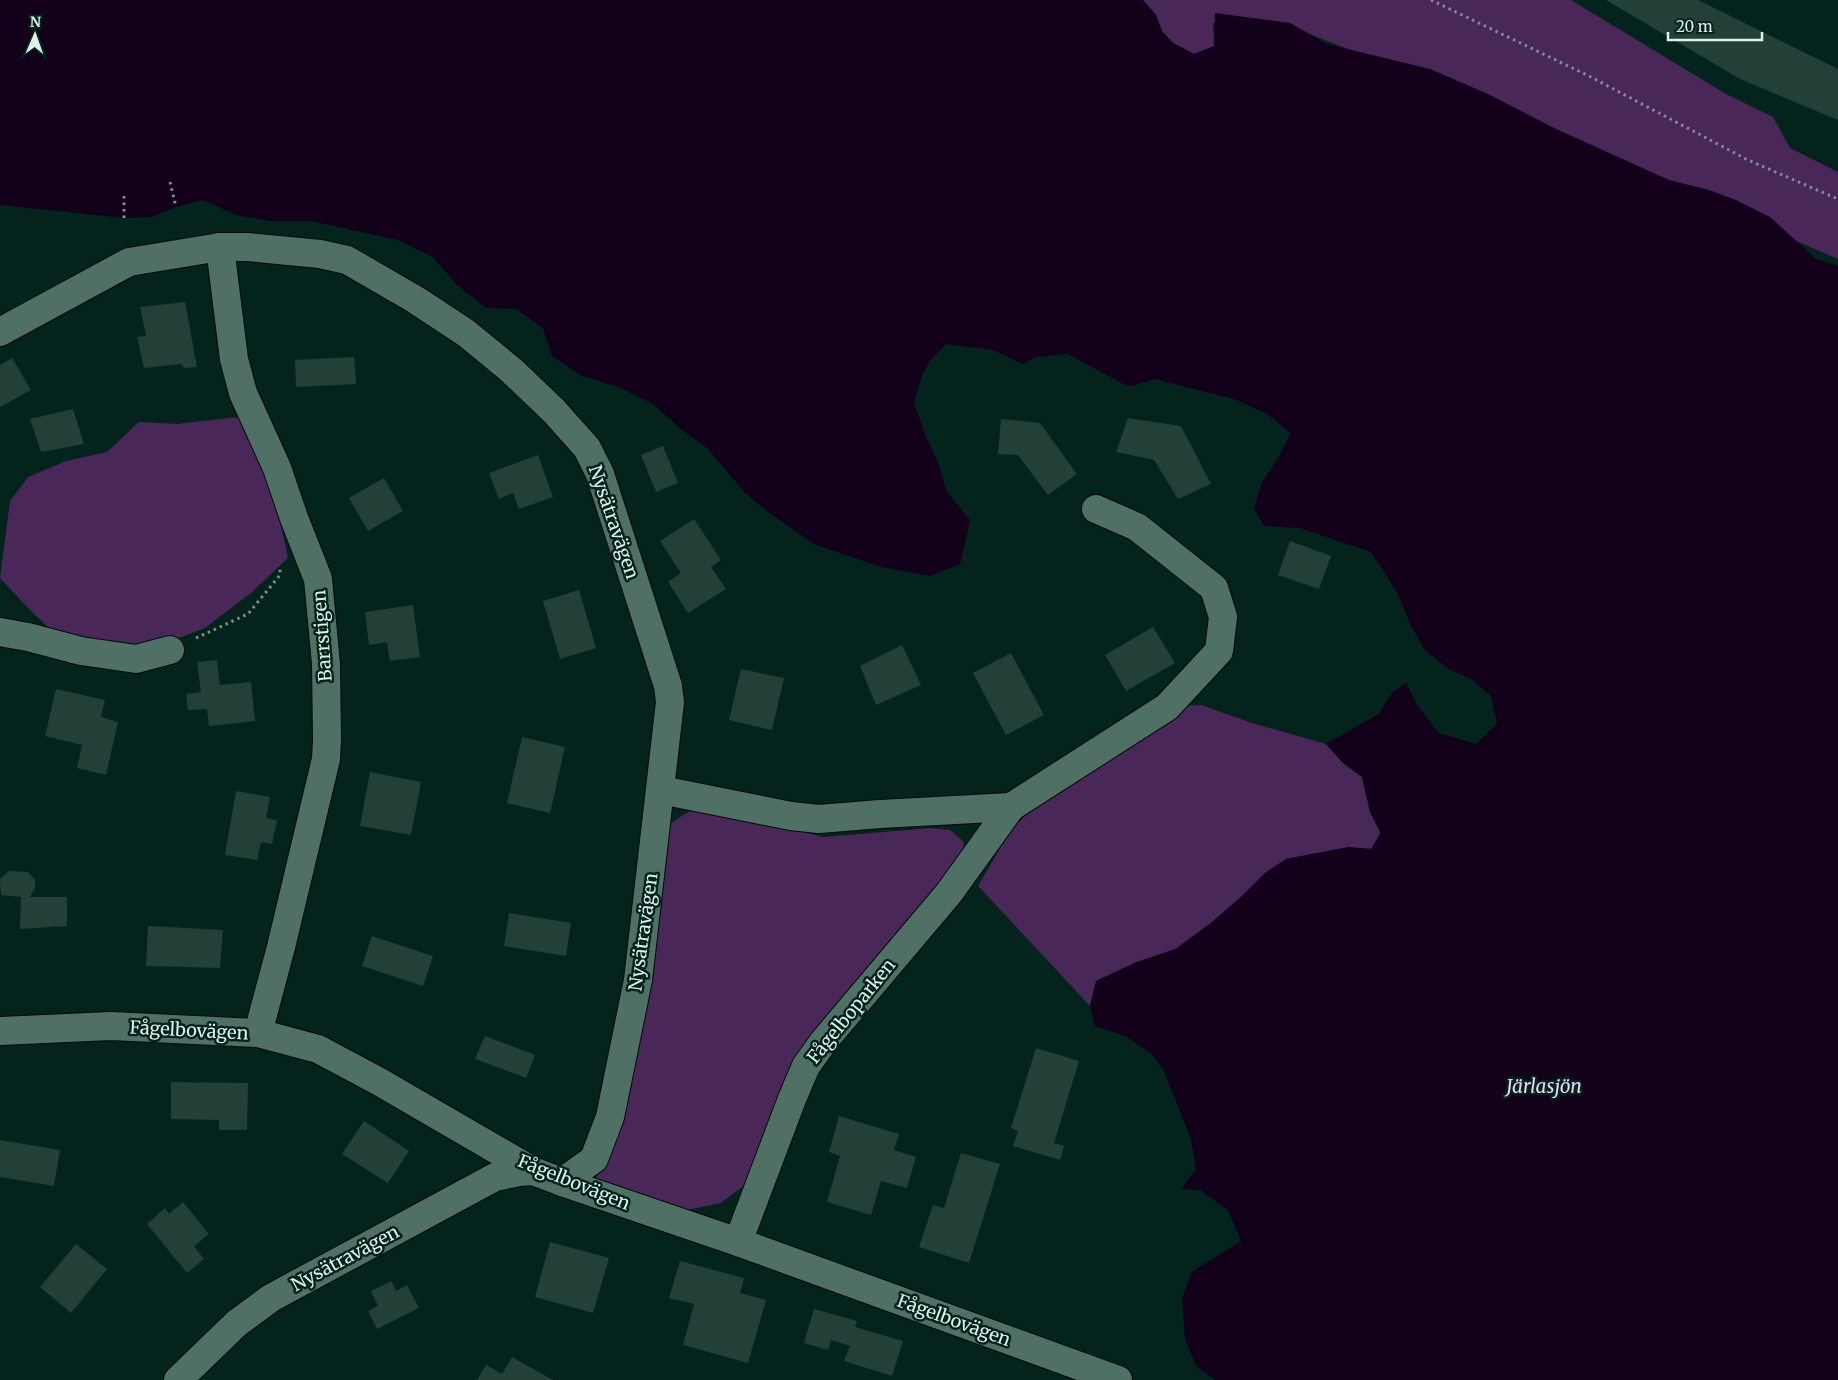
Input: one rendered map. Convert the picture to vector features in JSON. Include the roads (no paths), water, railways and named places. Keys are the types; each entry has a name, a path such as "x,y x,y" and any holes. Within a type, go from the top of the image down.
{"street":[{"name":"Nysätravägen","path":"0,332 129,262 220,247 248,247 320,254 347,260 416,300 466,333 511,370 554,411 587,448 600,474 668,686 670,702 638,980 610,1117 594,1159 562,1182"},
{"name":"Barrstigen","path":"220,247 234,359 243,394 276,468 318,578 326,664 326,759 282,948 258,1033"},
{"name":"Fågelboparken","path":"738,1242 806,1066 824,1041 949,893 1011,807 1167,707 1219,651 1223,617 1214,588 1137,527 1096,509"},
{"path":"0,632 28,637 81,651 136,659 170,650"},
{"name":"Fågelboparken","path":"661,790 791,816 819,819 1011,807"},
{"name":"Fågelbovägen","path":"0,1031 111,1026 258,1033 318,1049 378,1081 533,1171 738,1242 1118,1380"},
{"name":"Nysätravägen","path":"178,1380 237,1323 271,1298 495,1177 533,1171"}],"water":[{"name":"Järlasjön","path":"0,0 1143,0 1156,15 1162,31 1173,43 1194,54 1214,46 1215,13 1290,23 1327,44 1430,69 1488,94 1554,128 1669,180 1709,190 1736,200 1770,217 1816,259 1838,266 1838,1380 1215,1380 1196,1366 1185,1339 1182,1299 1192,1272 1241,1241 1228,1210 1200,1190 1181,1189 1196,1169 1191,1139 1164,1071 1152,1054 1125,1036 1095,1026 1090,1006 1096,981 1137,962 1176,949 1211,923 1265,873 1286,859 1349,847 1371,849 1381,832 1370,812 1362,777 1343,763 1326,744 1379,714 1392,693 1406,683 1417,705 1439,733 1476,744 1497,724 1491,696 1471,679 1447,668 1425,650 1411,626 1398,594 1371,552 1300,528 1264,526 1254,508 1262,483 1280,455 1291,433 1267,414 1237,400 1155,379 1129,387 1068,354 1036,357 1023,364 993,350 946,344 930,361 922,376 914,403 927,439 938,462 947,492 970,520 960,564 931,576 881,567 814,544 745,493 707,448 682,430 653,404 619,387 582,376 552,356 543,328 516,309 486,308 457,285 433,257 398,240 311,221 269,221 236,215 203,200 176,207 152,217 124,218 0,205"}]}
